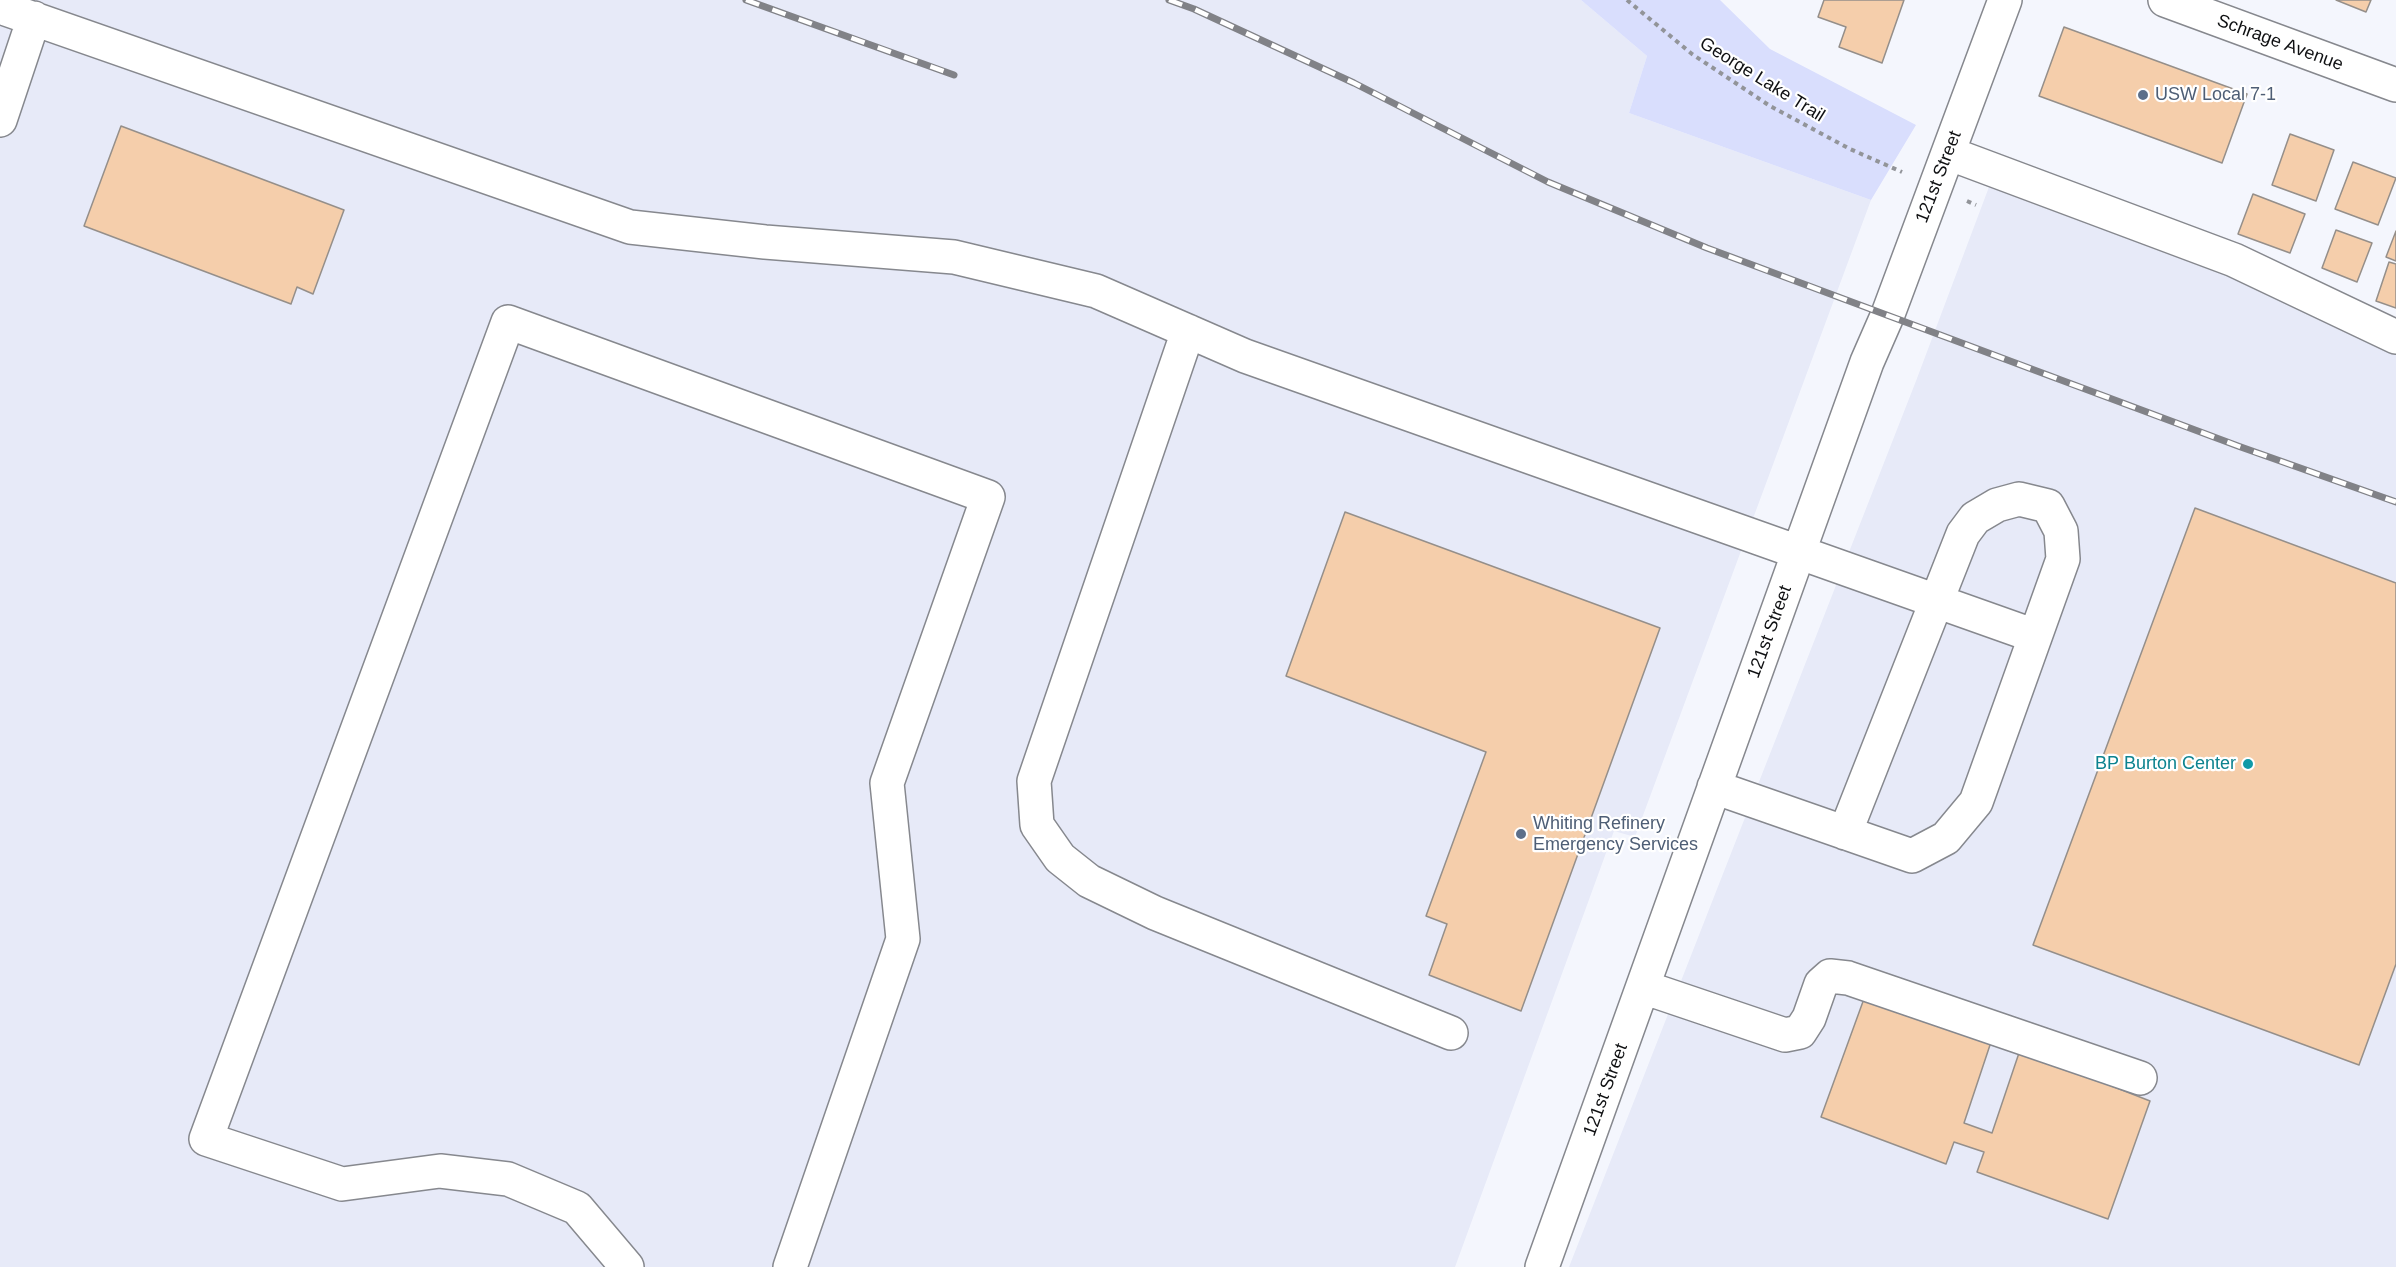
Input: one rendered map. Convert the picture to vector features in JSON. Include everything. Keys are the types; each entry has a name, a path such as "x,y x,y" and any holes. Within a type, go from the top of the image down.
{"street":[{"name":"121st Street","path":"1542,1267 1867,362 1888,314 2005,0"},
{"name":"Schrage Avenue","path":"2165,0 2396,85"},
{"path":"0,7 630,227 765,242 954,257 1096,291 1245,356 2034,636"},
{"path":"0,120 34,18"},
{"path":"1948,153 2234,260 2396,337"},
{"path":"627,1267 577,1208 508,1179 440,1171 342,1184 206,1139 508,322 988,497 887,783 903,939 790,1267"},
{"path":"1188,331 1034,781 1037,825 1060,858 1089,881 1155,914 1451,1033"},
{"path":"1714,787 1845,833 1912,856 1946,837 1976,802 2062,559 2061,531 2048,506 2019,499 1997,505 1975,519 1962,534 1845,833"},
{"path":"1643,987 1785,1035 1800,1032 1809,1018 1821,984 1830,976 1848,978 2139,1078"}],"path":[{"name":"George Lake Trail","path":"1627,0 1692,54 1770,106 1893,168"}],"shaded area":[{"path":"0,0 1581,0 1647,56 1629,113 1871,200 1635,837 1614,831 1455,1267 0,1267"},
{"path":"1581,0 1720,0 1770,49 1916,125 1871,200 1629,113 1647,56"},
{"path":"1995,171 2396,337 2396,1267 1569,1267 1916,381"}],"building":[{"path":"1824,0 1904,0 1882,63 1839,47 1846,27 1818,17"},
{"path":"2336,0 2371,0 2366,12"},
{"name":"USW Local 7-1","path":"2064,27 2247,94 2222,163 2039,96"},
{"path":"121,126 344,210 313,294 297,287 291,304 84,226"},
{"path":"2290,134 2334,150 2316,201 2272,185"},
{"path":"2353,162 2396,178 2378,225 2335,209"},
{"path":"2253,194 2305,214 2290,253 2238,234"},
{"path":"2336,230 2372,243 2357,282 2322,268"},
{"path":"2396,231 2396,261 2386,257"},
{"path":"2389,262 2396,264 2396,308 2376,301"},
{"name":"BP Burton Center","path":"2195,508 2396,583 2396,964 2359,1065 2033,945"},
{"name":"Whiting Refinery Emergency Services","path":"1345,512 1660,628 1521,1011 1429,975 1447,924 1426,916 1486,752 1286,676"},
{"path":"1865,996 1991,1042 1964,1123 1992,1133 2020,1050 2150,1101 2108,1219 1977,1172 1984,1152 1954,1142 1946,1164 1821,1117"}],"railway":[{"path":"746,0 954,75"},
{"path":"1169,0 1194,9 1354,83 1548,182 1707,248 2238,446 2396,502"}],"place":[{"name":"USW Local 7-1","path":"2143,95"},
{"name":"BP Burton Center","path":"2248,764"},
{"name":"Whiting Refinery Emergency Services","path":"1521,834"}]}
